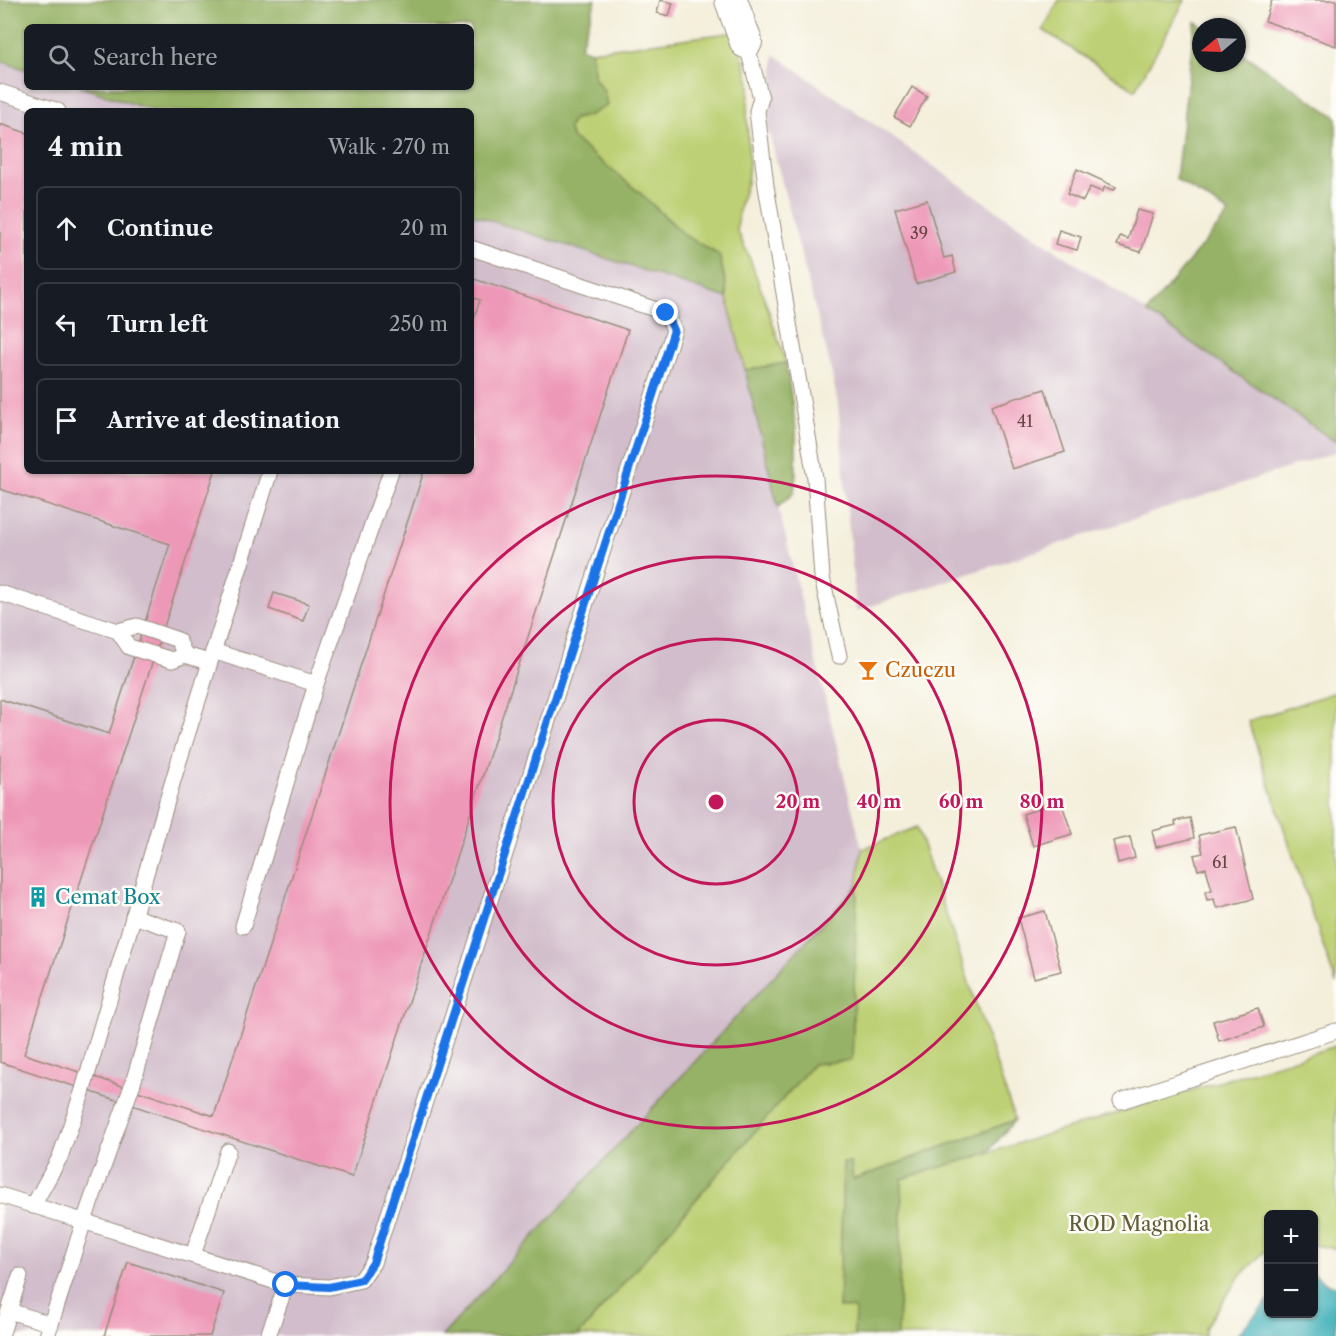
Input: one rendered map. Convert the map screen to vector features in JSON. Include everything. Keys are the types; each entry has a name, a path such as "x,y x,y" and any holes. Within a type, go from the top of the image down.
{"street":[{"path":"731,0 746,42"}],"lane":[{"path":"746,42 761,98 756,111 766,186 815,478 822,577 839,656"},
{"path":"0,92 49,108"},
{"path":"0,1195 286,1285 329,1287 361,1280 373,1263 674,330 666,313 474,249"},
{"path":"33,1206 60,1157 88,1071 174,777 269,474"},
{"path":"243,926 316,684 390,474"},
{"path":"0,593 118,631 137,626 177,640 185,655"},
{"path":"118,631 129,647 172,660 185,655 211,657 316,684"},
{"path":"9,1311 49,1330 84,1221 133,1083 178,931 133,916"},
{"path":"1121,1101 1336,1032"},
{"path":"193,1255 228,1151"},
{"path":"1,1336 20,1276"},
{"path":"268,1336 286,1285"}],"shaded area":[{"path":"774,54 1003,215 1336,442 1336,452 856,611 838,404 830,365 767,125 774,85"},
{"path":"0,61 24,69 24,90 90,90 145,108 24,108 24,474 474,474 474,215 727,298 862,849 857,886 442,1336 0,1336"}],"green space":[{"path":"0,0 596,0 580,47 591,51 595,79 604,91 607,105 588,116 574,119 568,128 572,138 640,193 686,236 719,255 727,298 474,215 474,108 145,108 90,90 474,90 474,24 24,24 24,69 0,61"},
{"path":"1059,0 1185,0 1135,90 1043,30"},
{"path":"736,32 750,83 747,114 749,164 747,182 739,208 737,230 750,259 786,363 745,370 719,255 686,236 640,193 572,138 568,128 574,119 588,116 604,91 595,79 591,51"},
{"path":"1192,46 1192,72 1246,72 1246,56 1336,117 1336,442 1147,312 1229,213 1176,179"},
{"path":"786,363 796,429 796,473 794,493 778,507 745,370"},
{"path":"1336,692 1336,984 1248,721"},
{"path":"917,827 1015,1120 852,1180 839,1307 855,1309 854,1336 578,1336 813,1064 852,1060 857,886 862,849"},
{"path":"857,886 852,1060 813,1064 578,1336 442,1336"},
{"name":"ROD Magnolia","path":"1336,1046 1336,1249 1318,1246 1318,1210 1264,1210 1264,1252 1240,1276 1205,1328 1205,1336 898,1336 902,1179"},
{"path":"1015,1120 987,1153 902,1179 898,1336 854,1336 855,1309 839,1307 843,1163 851,1163 853,1180"}],"water":[{"path":"1318,1277 1325,1283 1336,1286 1336,1336 1236,1336 1264,1305 1264,1318 1318,1318"}],"building":[{"path":"660,0 673,3 669,16 657,13"},
{"path":"1272,0 1336,0 1336,46 1265,21"},
{"path":"912,87 927,96 910,126 894,117"},
{"path":"0,124 24,132 24,474 214,474 24,1054 214,1116 423,474 474,474 474,318 480,300 474,298 474,279 628,330 352,1177 0,1062 0,699 109,734 170,544 0,489"},
{"path":"1077,169 1116,187 1114,190 1105,187 1102,192 1090,187 1083,201 1067,194"},
{"path":"927,200 944,258 952,256 956,272 916,284 895,209"},
{"path":"1137,210 1153,214 1141,252 1117,245 1120,236 1128,239"},
{"path":"1059,230 1081,237 1077,250 1055,244"},
{"path":"1045,389 1065,452 1012,469 991,406"},
{"path":"274,593 309,604 303,621 269,609"},
{"path":"1061,801 1072,834 1033,846 1023,814"},
{"path":"1190,818 1194,838 1156,847 1152,831 1176,825 1175,821"},
{"path":"1236,827 1253,899 1218,908 1214,899 1207,900 1205,892 1212,890 1206,868 1198,870 1194,855 1203,853 1199,835"},
{"path":"1130,837 1135,858 1118,863 1113,841"},
{"path":"1045,911 1061,971 1034,978 1018,918"},
{"path":"1258,1008 1264,1027 1219,1041 1213,1021"},
{"path":"128,1262 224,1293 210,1336 104,1336"}],"place":[{"name":"Czuczu","path":"868,670"},
{"name":"Cemat Box","path":"38,897"}],"route":[{"path":"286,1285 329,1287 361,1280 373,1263 674,330 666,313"}]}
